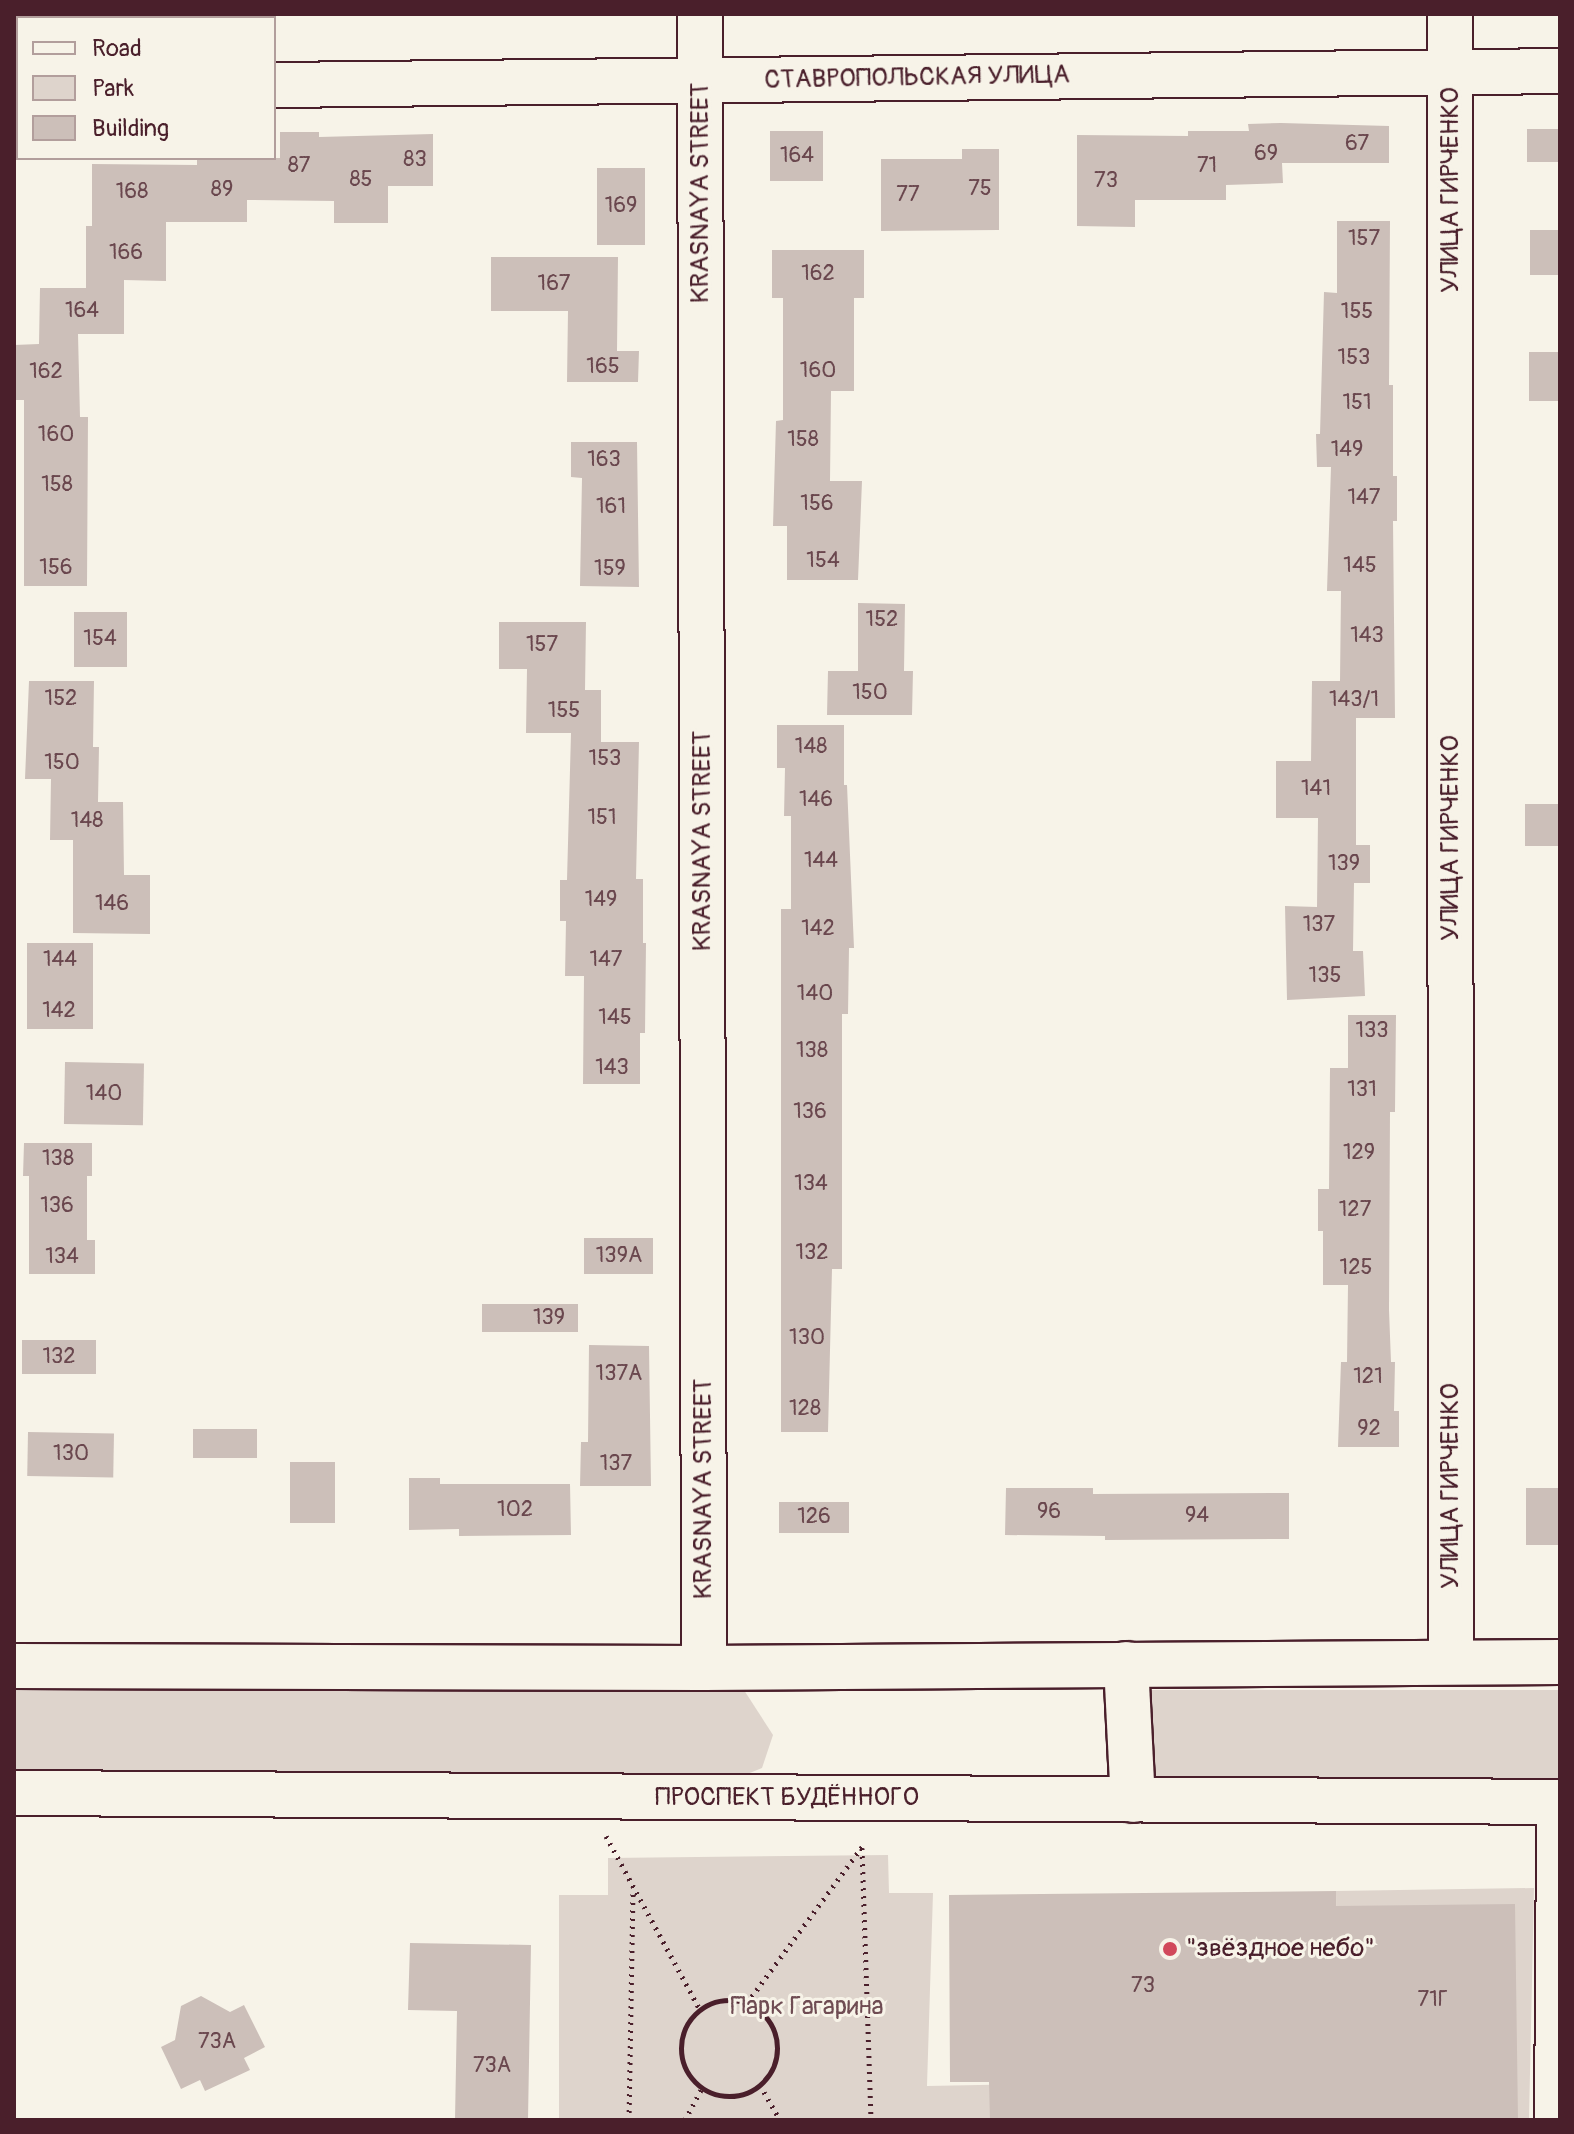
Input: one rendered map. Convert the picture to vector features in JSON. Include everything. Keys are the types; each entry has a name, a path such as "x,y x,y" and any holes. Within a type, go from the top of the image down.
{"street":[{"name":"KRASNAYA STREET","path":"700,14 704,1668"},
{"name":"УЛИЦА ГИРЧЕНКО","path":"1450,14 1451,1662"},
{"name":"СТАВРОПОЛЬСКАЯ УЛИЦА","path":"276,85 1560,71"},
{"path":"14,1666 704,1668 1560,1662"},
{"path":"1126,1664 1133,1800"},
{"name":"ПРОСПЕКТ БУДЁННОГО","path":"14,1793 1559,1802"},
{"path":"1557,2120 1559,1802"}],"path":[{"path":"585,1796 700,2010"},
{"path":"747,2003 898,1798"},
{"path":"862,1848 871,2120"},
{"path":"629,2120 633,1885"},
{"path":"714,2003 747,2003 761,2012 777,2040 774,2065 760,2085 731,2096 702,2088 691,2078 681,2049 683,2034 700,2010 714,2003"},
{"path":"760,2085 780,2120"},
{"path":"685,2120 702,2088"}],"green space":[{"path":"742,1687 773,1735 762,1768 730,1781 14,1771 14,1689"},
{"path":"1150,1690 1560,1690 1560,1779 1150,1779"},
{"name":"Парк Гагарина","path":"888,1855 889,1893 933,1893 927,2086 1337,2078 1336,1891 1534,1888 1529,2120 559,2120 559,1895 608,1895 608,1858"}],"building":[{"path":"1248,124 1389,126 1389,163 1282,163 1283,183 1226,185 1226,200 1135,200 1135,227 1077,226 1077,135 1188,136 1188,131 1249,131"},
{"path":"1527,129 1560,129 1560,162 1527,162"},
{"path":"770,131 823,131 823,181 770,181"},
{"path":"280,132 319,132 319,137 433,134 433,186 388,186 388,223 334,223 334,201 247,200 247,222 166,222 166,281 124,280 124,334 78,334 80,417 88,417 87,586 24,586 24,400 14,400 14,345 39,344 40,288 86,288 86,226 92,226 92,164 197,165 197,160 280,158"},
{"path":"962,149 999,149 999,230 881,231 881,159 962,159"},
{"path":"597,168 645,168 645,245 597,245"},
{"path":"1337,221 1390,221 1389,385 1393,385 1393,476 1397,476 1397,521 1393,521 1395,718 1356,718 1356,845 1370,845 1370,883 1354,883 1353,951 1363,951 1365,996 1287,1000 1285,906 1317,907 1318,818 1276,818 1276,761 1311,761 1312,681 1340,681 1341,591 1327,591 1331,467 1317,467 1316,434 1320,434 1324,292 1337,293"},
{"path":"1530,230 1560,230 1560,275 1530,275"},
{"path":"772,250 864,250 864,298 854,298 854,391 831,391 830,481 862,481 858,580 787,580 787,526 773,526 776,421 783,420 783,298 772,298"},
{"path":"491,257 618,257 617,351 639,351 638,382 567,382 568,311 491,311"},
{"path":"1529,352 1560,352 1560,401 1529,401"},
{"path":"571,442 637,442 639,587 580,586 582,478 571,477"},
{"path":"858,603 905,604 904,671 913,671 912,715 827,715 828,671 858,671"},
{"path":"74,612 127,612 127,667 74,667"},
{"path":"499,622 586,622 585,690 601,690 601,742 639,742 636,879 643,879 643,943 646,943 645,1033 640,1033 640,1084 583,1084 584,976 565,976 566,921 560,921 560,880 567,880 571,733 526,733 527,669 499,669"},
{"path":"29,681 94,681 93,747 99,747 98,802 123,802 124,875 150,875 150,934 73,933 73,840 50,840 51,779 25,779"},
{"path":"777,725 844,725 844,785 847,785 854,948 849,948 848,1014 842,1014 842,1269 832,1269 828,1432 781,1432 781,909 791,909 791,816 784,816 785,768 777,768"},
{"path":"1525,804 1560,804 1560,846 1525,846"},
{"path":"27,943 93,943 93,1029 27,1029"},
{"path":"1348,1015 1396,1015 1395,1112 1390,1112 1389,1310 1391,1362 1395,1362 1394,1411 1399,1411 1399,1447 1338,1447 1341,1362 1347,1362 1348,1285 1323,1285 1323,1231 1318,1231 1318,1189 1329,1189 1330,1068 1348,1068"},
{"path":"65,1062 144,1063 143,1125 64,1124"},
{"path":"24,1143 92,1143 92,1176 87,1176 87,1240 95,1240 95,1274 29,1274 29,1176 23,1176"},
{"path":"584,1238 653,1238 653,1274 584,1274"},
{"path":"482,1304 578,1304 578,1332 482,1332"},
{"path":"22,1340 96,1340 96,1374 22,1374"},
{"path":"589,1345 649,1346 651,1486 580,1486 581,1442 588,1442"},
{"path":"193,1429 257,1429 257,1458 193,1458"},
{"path":"28,1432 114,1434 113,1477 27,1476"},
{"path":"290,1462 335,1462 335,1523 290,1523"},
{"path":"409,1478 440,1478 440,1484 570,1484 571,1535 459,1536 459,1529 409,1530"},
{"path":"1006,1488 1093,1488 1093,1494 1289,1493 1289,1539 1105,1540 1105,1536 1005,1535"},
{"path":"1526,1488 1560,1488 1560,1545 1526,1545"},
{"path":"779,1502 849,1502 849,1533 779,1533"},
{"path":"1336,1891 1336,1906 1515,1904 1518,2120 990,2120 989,2082 950,2082 949,1895"},
{"path":"410,1943 531,1945 528,2120 455,2120 457,2011 408,2010"},
{"path":"201,1996 230,2012 244,2005 265,2047 244,2058 250,2070 205,2091 200,2080 181,2089 161,2047 175,2040 181,2006"}],"place":[{"name":"\"звёздное небо\"","path":"1170,1949"}]}
